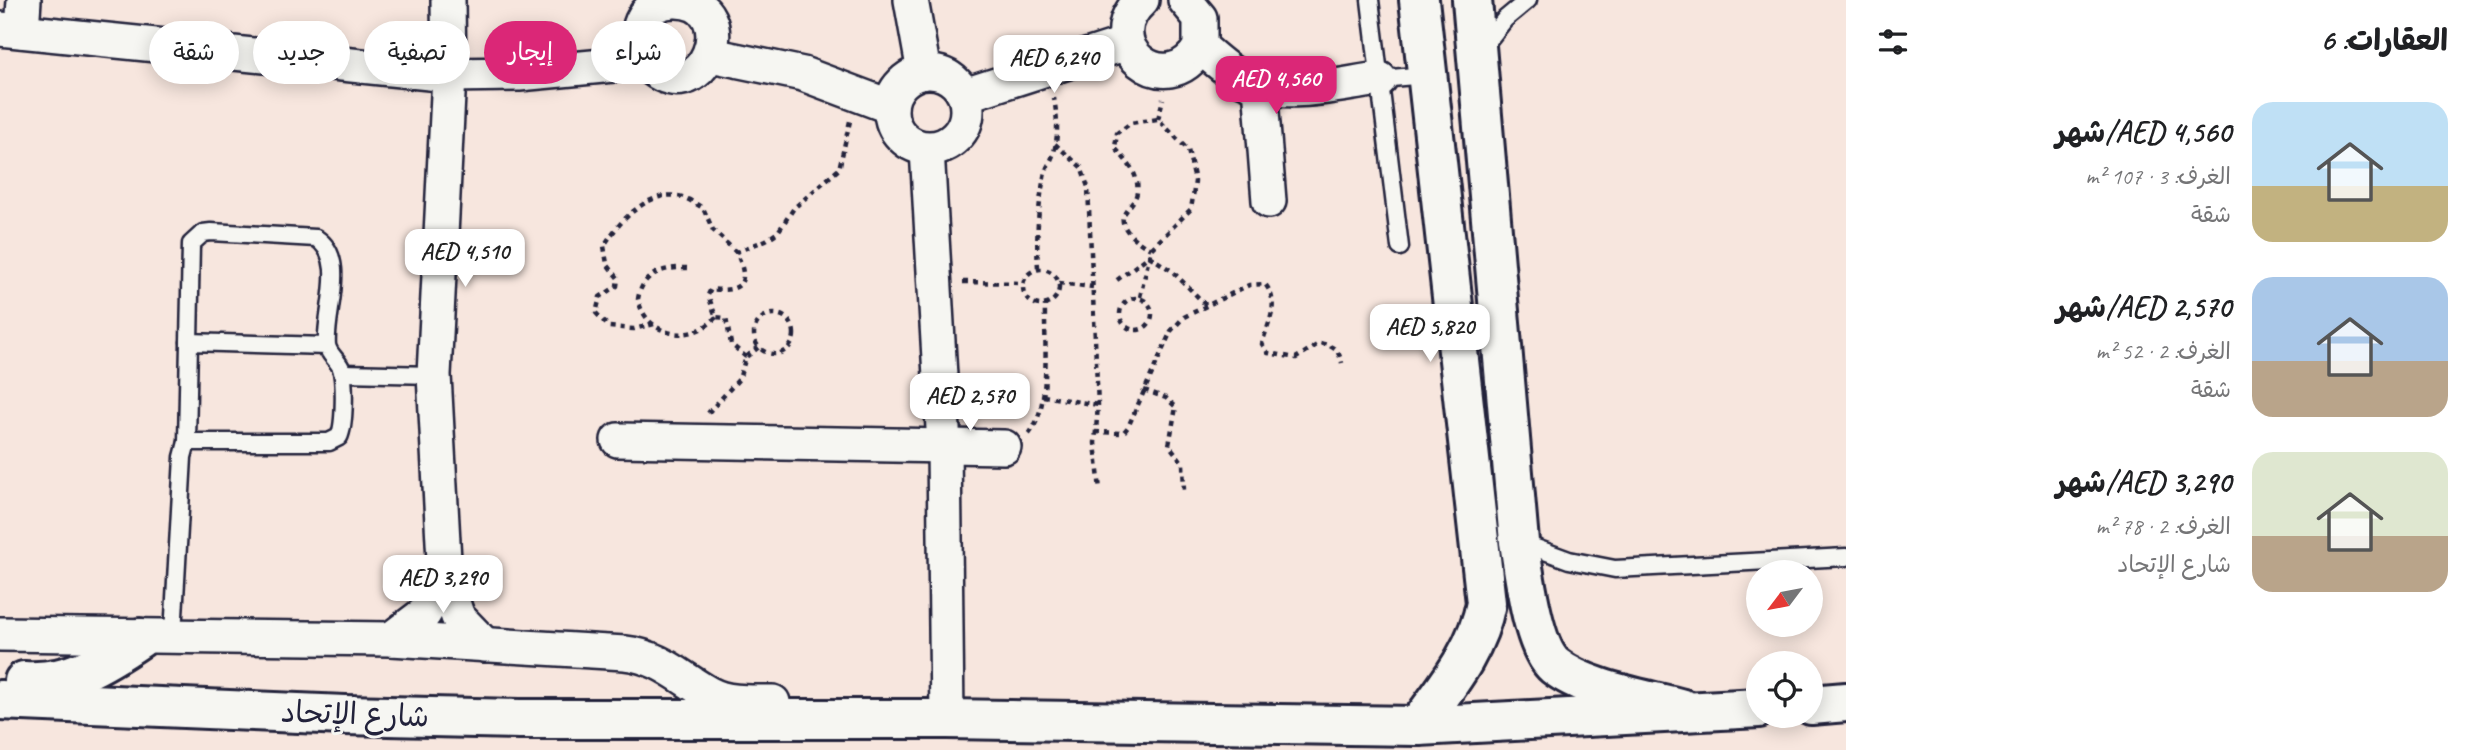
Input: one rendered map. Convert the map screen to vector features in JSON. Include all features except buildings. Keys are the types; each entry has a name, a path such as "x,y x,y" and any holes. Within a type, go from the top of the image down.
{"main road":[{"path":"1418,726 1458,671 1480,630 1486,603 1419,0"},
{"path":"1472,0 1519,542 1536,630 1553,665 1612,691 1699,713"},
{"path":"0,680 56,681 79,675 156,636"},
{"name":"شارع الإتحاد","path":"0,699 359,715 947,719 1418,726 1746,710"},
{"path":"1823,704 1846,702"}],"street":[{"path":"449,0 449,21"},
{"path":"911,0 924,72"},
{"path":"1142,0 1130,14 1127,43 1130,51 1144,65 1162,71 1180,67 1200,47 1200,18 1185,0"},
{"path":"642,21 652,9 670,1 690,4 706,16 714,34 711,55 699,70 686,75"},
{"path":"15,20 364,64"},
{"path":"965,96 1127,43"},
{"path":"1200,47 1242,79 1260,86 1280,89 1380,79"},
{"path":"711,55 803,74 891,107"},
{"path":"470,75 519,74 591,67"},
{"path":"924,72 934,72 953,80 965,96 967,115 961,132 946,145 927,149 917,147 900,135 891,117 893,97 905,80 924,72"},
{"path":"449,84 434,375 444,579 458,617 485,645"},
{"path":"1260,86 1269,201"},
{"path":"927,149 944,446 947,719"},
{"path":"618,440 1004,447"},
{"path":"391,639 424,614 444,579"},
{"path":"0,634 391,639 648,656 719,697 744,703 821,705 857,720"}],"lane":[{"path":"1370,0 1400,247"},
{"path":"1478,54 1505,19 1528,0"},
{"path":"1380,79 1426,75"},
{"path":"156,636 187,442 189,251 196,237 211,232 316,238 328,247 333,263 327,346 342,373 341,432 335,440 321,443 187,442"},
{"path":"189,342 327,346"},
{"path":"342,373 434,375"},
{"path":"1519,542 1569,561 1615,569 1846,557"}],"path":[{"path":"1038,268 1035,234 1044,172 1058,129 1049,68"},
{"path":"736,252 778,232 794,208 839,169 855,93"},
{"path":"1140,298 1151,249 1191,209 1195,181 1188,150 1157,119 1142,120 1124,128 1117,133 1115,148 1136,177 1137,193 1123,216 1123,224 1141,245 1151,249"},
{"path":"1055,144 1081,167 1088,187 1088,246 1093,287 1098,405 1095,432 1100,490"},
{"path":"654,324 635,329 609,327 596,313 600,297 617,286 618,278 607,264 604,246 629,212 654,201 678,195 704,208 713,230 736,252 744,277 735,289 711,289 708,295 716,317"},
{"path":"1117,280 1149,256"},
{"path":"1149,256 1172,271 1206,305"},
{"path":"687,268 660,270 639,290 640,308 664,331 687,335 699,332 716,317 726,318 731,344 746,357"},
{"path":"1038,268 1052,272 1059,283 1057,298 1045,305 1031,302 1023,290 1026,276 1038,268"},
{"path":"934,281 1023,283"},
{"path":"1059,283 1093,287"},
{"path":"1095,432 1123,433 1171,331 1184,317 1249,285 1265,284 1273,297 1273,310 1262,344 1268,353 1296,358 1320,343 1332,346 1340,354 1342,363"},
{"path":"1133,297 1140,298 1151,307 1151,321 1146,327 1132,330 1121,321 1121,306 1133,297"},
{"path":"1004,447 1024,440 1038,423 1044,396 1045,305"},
{"path":"772,314 788,320 793,328 790,345 775,354 759,347 754,331 757,322 772,314"},
{"path":"698,441 704,419 739,379 746,357 759,347"},
{"path":"1144,390 1166,398 1176,407 1170,446 1183,463 1184,492"},
{"path":"1044,396 1098,405"}]}
